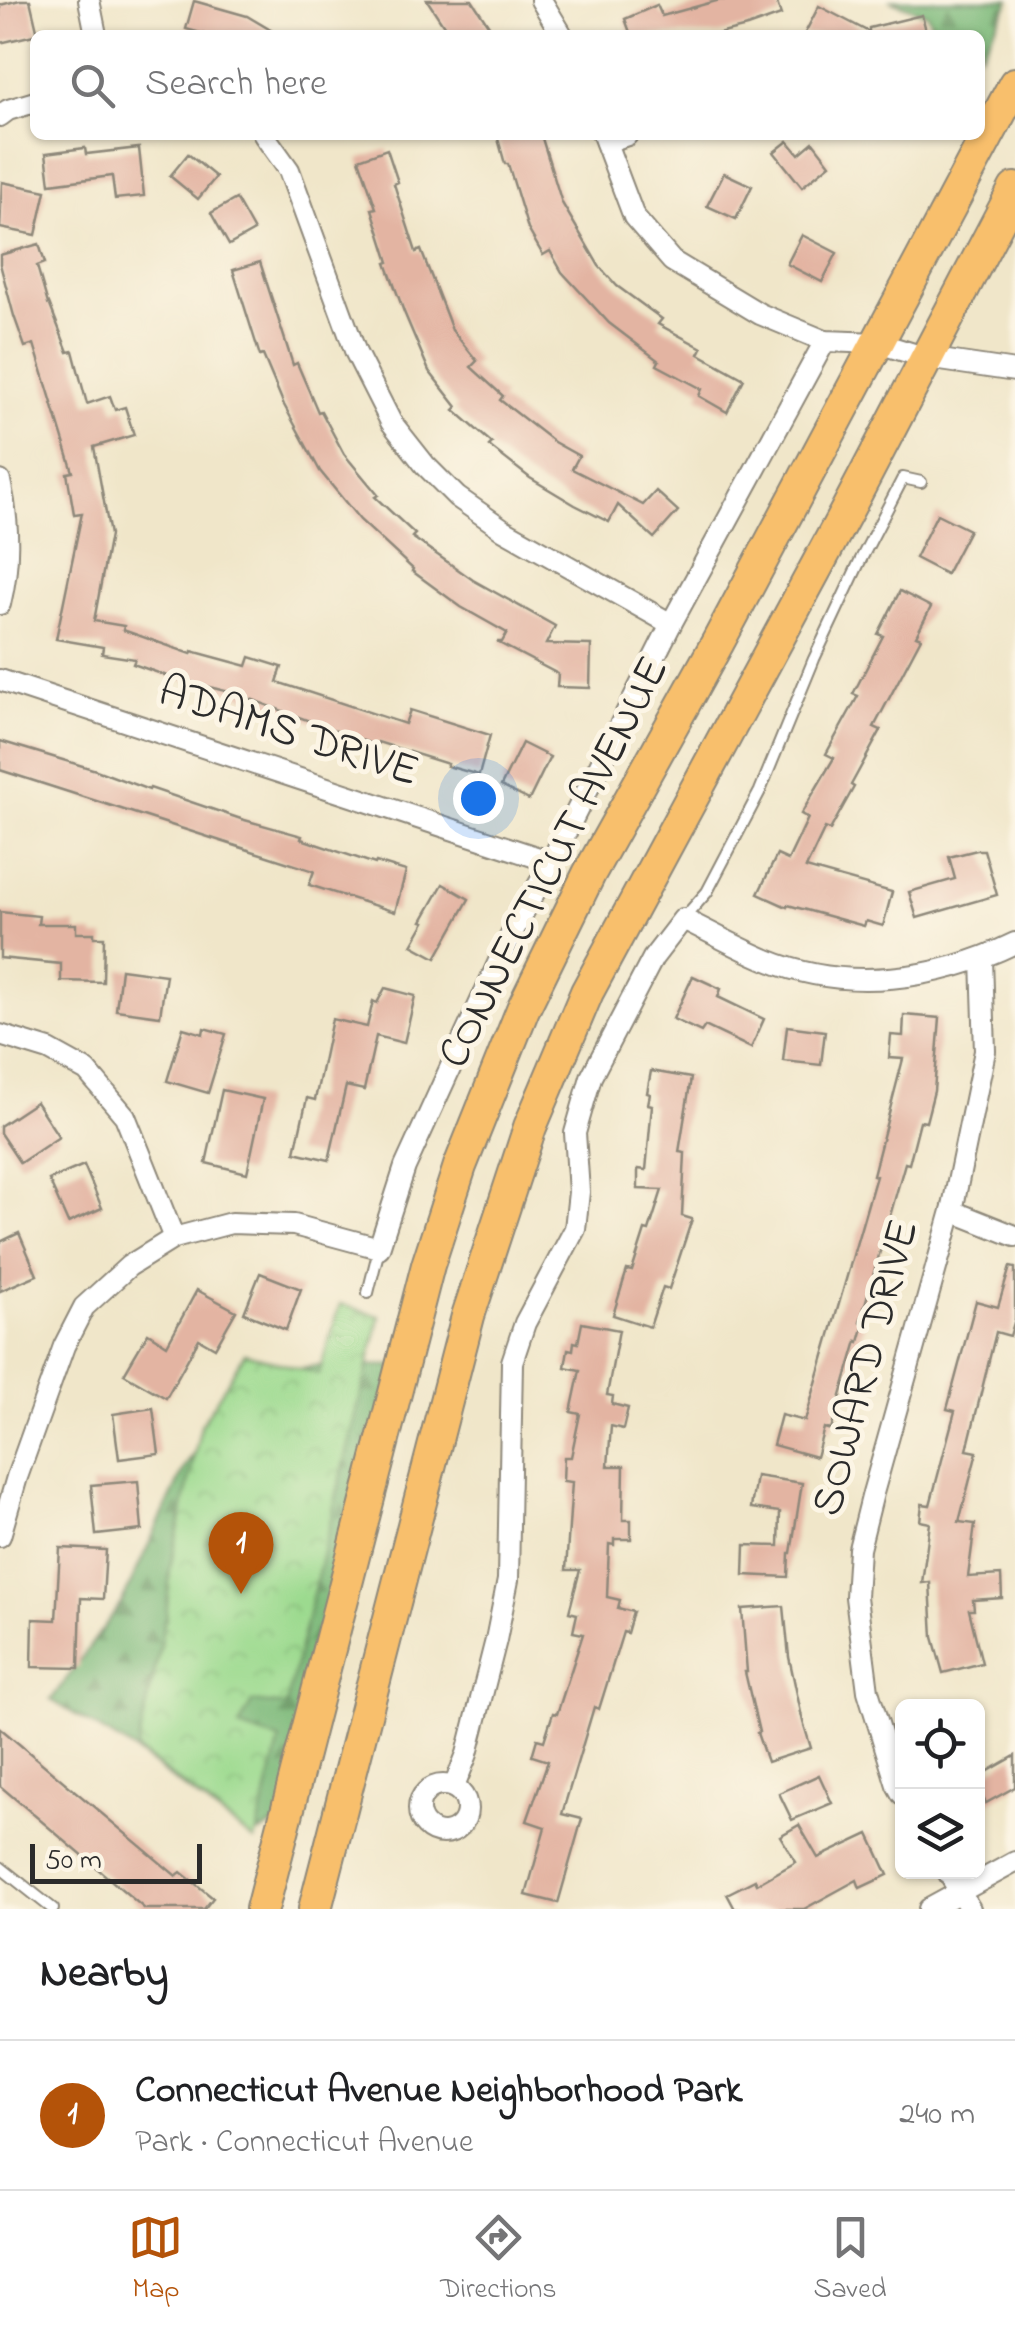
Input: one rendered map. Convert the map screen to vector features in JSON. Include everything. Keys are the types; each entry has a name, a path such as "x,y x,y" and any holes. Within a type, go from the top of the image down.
{"main road":[{"name":"CONNECTICUT AVENUE","path":"262,1909 428,1266 460,1166 523,1009 589,874 718,642 1015,84"},
{"name":"CONNECTICUT AVENUE","path":"315,1909 468,1316 530,1127 587,992 1015,189"}],"street":[{"path":"89,0 95,30"},
{"path":"541,0 559,30"},
{"path":"0,116 30,103"},
{"path":"268,140 289,170 356,352 391,422 425,465 457,497 504,530 672,624"},
{"path":"606,140 634,216 672,261 760,314 825,342 878,343 927,358 1015,371"},
{"path":"0,1536 8,1472 64,1346 84,1307 128,1266 174,1238 231,1223 294,1225 379,1248 404,1167 511,935 672,624 825,342"},
{"path":"0,482 6,508 6,578 0,604"},
{"name":"ADAMS DRIVE","path":"0,680 551,862"},
{"path":"454,1787 467,1754 508,1580 512,1362 525,1323 575,1229 579,1192 575,1133 591,1077 653,958 683,919 769,961 830,978 892,979 982,959 1015,944"},
{"name":"SOWARD DRIVE","path":"899,1789 868,1691 856,1597 859,1549 952,1211 985,1051 982,959"},
{"path":"0,1035 49,1050 88,1071 125,1116 174,1238"},
{"path":"952,1211 1015,1236"},
{"path":"929,1909 965,1901 1015,1862"},
{"path":"952,1879 965,1901"}],"lane":[{"path":"683,919 708,892 760,791 814,659 902,478 921,482"},
{"path":"368,1293 379,1248"},
{"path":"0,1867 53,1909"}],"green space":[{"path":"889,0 1010,0 985,46 985,30 935,30 927,14"},
{"path":"340,1304 380,1316 286,1706 252,1702 239,1727 280,1740 255,1841 137,1750 166,1620 170,1568 201,1425 245,1353 319,1374"},
{"path":"320,1365 402,1366 285,1818 251,1838 129,1747 51,1700 122,1602 184,1469 239,1380"}],"building":[{"path":"30,0 37,30 30,30 30,36 0,43 0,5"},
{"path":"427,0 472,0 492,30 447,30"},
{"path":"720,0 776,0 781,15 735,30 629,30 625,19 657,5 662,16"},
{"path":"194,1 247,16 271,30 190,30 186,29"},
{"path":"819,6 865,30 807,30"},
{"path":"922,15 926,30 869,30 869,28"},
{"path":"498,140 543,140 562,203 599,266 617,286 662,319 658,324 702,348 699,354 744,379 727,412 699,396 702,389 657,365 659,361 609,323 562,272 550,251 543,255 528,229"},
{"path":"788,141 799,154 813,142 830,164 802,187 774,152"},
{"path":"85,148 86,154 139,148 144,196 115,199 112,176 50,184 46,153"},
{"path":"387,149 416,252 421,250 452,330 477,361 471,367 503,396 500,400 554,442 579,456 572,469 643,505 656,491 678,511 654,538 618,505 609,522 530,478 489,446 492,443 454,410 457,407 429,371 404,312 386,263 389,262 372,209 376,208 359,159"},
{"path":"188,154 216,177 198,199 170,176"},
{"path":"724,173 752,186 736,219 707,206"},
{"path":"2,182 46,191 36,235 0,228"},
{"path":"236,199 254,231 229,245 211,213"},
{"path":"802,235 837,253 822,282 787,264"},
{"path":"39,244 45,263 37,266 48,304 68,352 73,351 87,404 110,396 115,410 125,407 134,435 94,447 110,535 94,621 124,626 123,630 191,654 192,651 247,666 250,657 282,667 277,682 405,724 410,710 490,735 479,775 378,742 377,746 237,694 170,677 133,664 135,659 102,654 103,647 56,639 82,513 74,514 67,473 73,472 34,344 25,347 0,264 0,255"},
{"path":"260,262 293,365 297,363 318,412 321,411 344,454 378,495 375,497 415,534 412,537 473,580 555,626 546,644 591,645 590,688 557,687 558,674 497,642 502,642 507,633 461,607 412,571 360,520 320,471 284,405 263,355 260,356 233,270"},
{"path":"937,514 969,530 946,574 915,558"},
{"path":"900,591 931,607 916,636 921,638 874,727 881,730 851,785 854,787 830,830 825,828 806,868 892,892 883,926 866,921 864,926 787,907 758,894 777,855 788,860 808,818 801,814 834,758 826,754 858,696 853,694 883,636 878,634"},
{"path":"0,741 406,871 395,912 309,885 314,871 0,770"},
{"path":"522,743 550,757 529,800 501,786"},
{"path":"984,850 997,895 917,918 909,892 955,879 949,857"},
{"path":"443,884 469,899 436,958 412,945"},
{"path":"0,912 39,916 38,924 76,924 76,933 104,937 103,982 61,981 61,964 0,958"},
{"path":"121,969 166,975 160,1016 116,1010"},
{"path":"693,976 721,989 718,997 764,1019 751,1048 705,1026 701,1032 673,1019"},
{"path":"385,988 415,996 404,1043 376,1036 364,1090 346,1086 329,1160 295,1152 307,1098 315,1100 332,1019 367,1027 373,1001 377,1003"},
{"path":"904,1015 940,1018 934,1091 926,1122 920,1121 909,1164 905,1163 860,1322 864,1324 831,1430 824,1428 816,1457 773,1445 781,1415 805,1421 876,1176 873,1175 903,1059 889,1058 891,1035 903,1036"},
{"path":"787,1026 825,1031 821,1065 783,1061"},
{"path":"183,1028 203,1034 204,1028 226,1034 208,1093 167,1081"},
{"path":"651,1071 691,1078 679,1152 685,1153 682,1216 692,1219 669,1289 663,1287 650,1327 613,1315 627,1270 632,1271 662,1190 638,1189 638,1169 646,1170"},
{"path":"222,1090 263,1099 247,1173 206,1163"},
{"path":"36,1102 59,1137 20,1163 0,1133 0,1126"},
{"path":"84,1165 102,1208 68,1223 49,1180"},
{"path":"19,1233 37,1275 0,1291 0,1242"},
{"path":"1010,1267 1015,1268 1015,1319 1010,1336 996,1332 967,1450 977,1452 959,1522 975,1524 968,1577 1001,1575 1002,1598 973,1600 974,1610 969,1610 982,1663 943,1673 933,1637 930,1582 922,1583 930,1523 920,1521 922,1504 930,1505 955,1411 947,1409 976,1301 998,1307"},
{"path":"260,1273 301,1289 286,1330 244,1313"},
{"path":"197,1290 236,1311 215,1348 199,1339 166,1398 124,1374 148,1333 167,1345"},
{"path":"582,1323 619,1330 607,1395 613,1396 612,1404 628,1408 623,1429 611,1426 608,1466 624,1466 623,1520 631,1520 631,1539 614,1539 614,1545 609,1544 607,1597 620,1600 618,1608 633,1612 599,1709 594,1707 562,1814 582,1819 558,1903 526,1895 545,1827 527,1821 548,1761 532,1756 537,1739 544,1741 553,1713 557,1714 583,1634 573,1632 577,1614 569,1612 580,1570 566,1570 572,1482 563,1481 564,1457 571,1457 580,1414 571,1412 580,1370 565,1367 568,1349 573,1350 574,1342 578,1343"},
{"path":"153,1408 159,1454 119,1459 113,1414"},
{"path":"756,1476 802,1483 788,1577 744,1575 745,1545 779,1546 780,1512 751,1508"},
{"path":"138,1481 142,1530 96,1535 91,1485"},
{"path":"60,1548 106,1550 103,1599 81,1598 79,1668 32,1667 33,1619 56,1620"},
{"path":"784,1606 789,1657 811,1748 767,1762 745,1672 742,1609"},
{"path":"0,1728 176,1876 181,1872 213,1898 204,1909 145,1909 0,1786"},
{"path":"1015,1756 1015,1787 986,1803 985,1773"},
{"path":"819,1775 832,1803 792,1820 779,1793"},
{"path":"799,1825 818,1858 869,1834 888,1875 860,1888 857,1880 804,1909 735,1909 727,1894 755,1880 757,1884 796,1862 780,1836"}],"place":[{"name":"Connecticut Avenue Neighborhood Park","path":"241,1594"}]}
